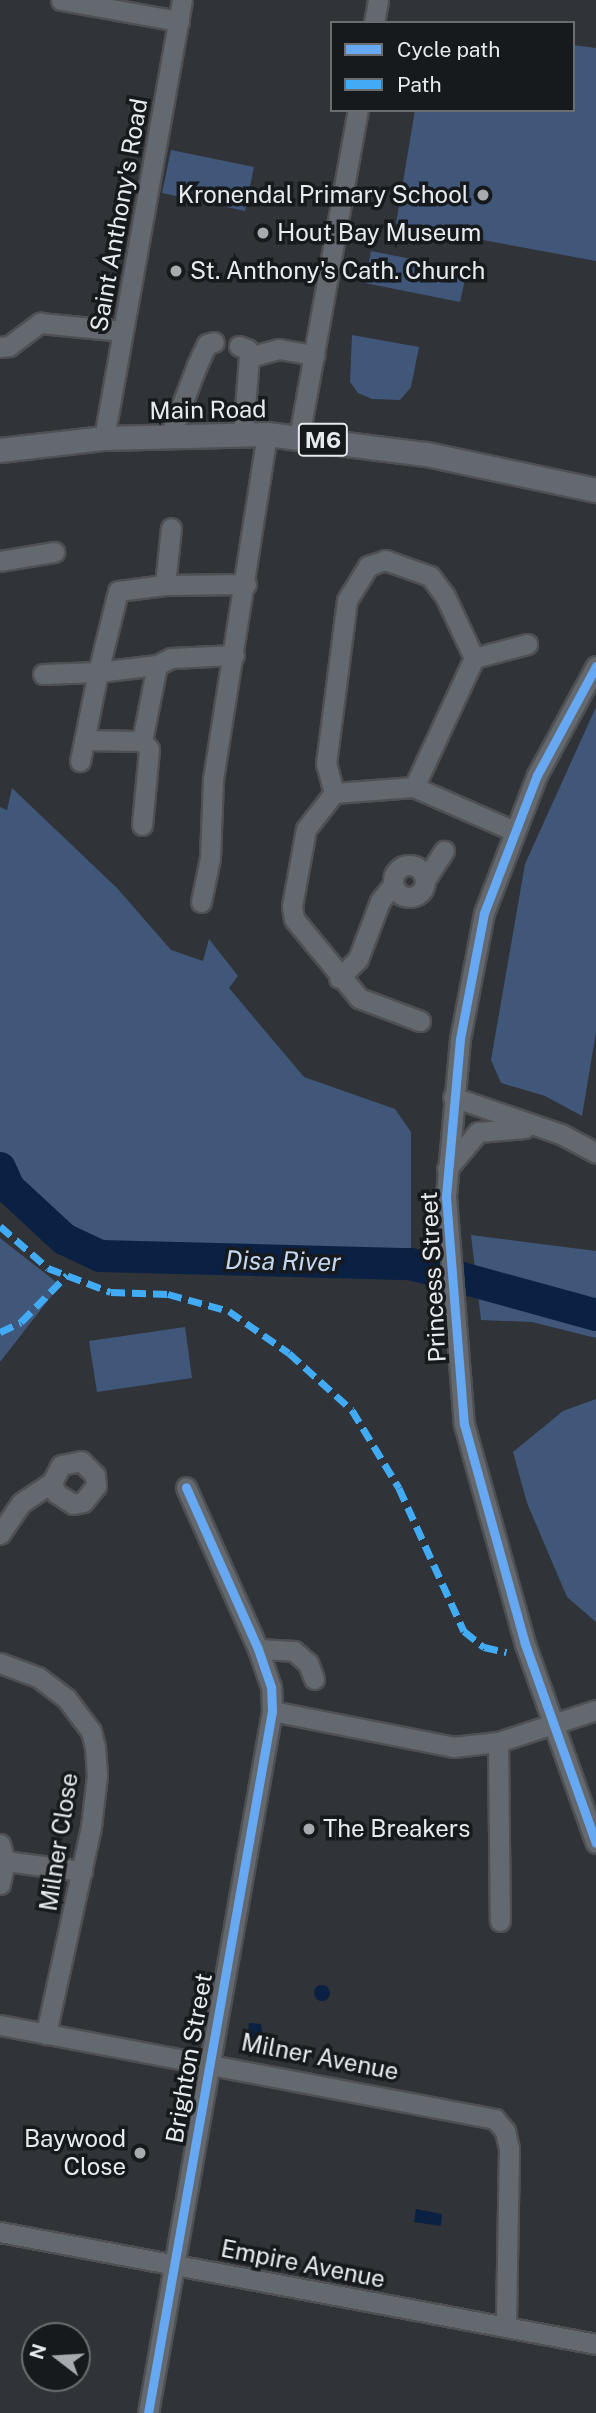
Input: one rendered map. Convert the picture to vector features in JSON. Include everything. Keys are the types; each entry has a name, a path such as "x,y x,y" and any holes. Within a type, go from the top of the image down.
{"main road":[{"name":"Main Road","path":"0,450 104,438 243,433 299,437 426,454 538,480 596,490"},
{"name":"Main Road","path":"538,480 596,502"}],"street":[{"path":"61,0 179,21"},
{"name":"Saint Anthony's Road","path":"104,438 182,0"},
{"path":"373,21 378,0"},
{"path":"299,437 358,112"},
{"path":"0,347 9,346 40,323 123,331"},
{"path":"170,436 197,365 207,345 215,342"},
{"path":"243,433 244,352 279,349 314,355"},
{"path":"201,902 210,858 213,779 246,584 267,435"},
{"path":"165,585 171,528"},
{"path":"0,561 54,552"},
{"path":"334,793 326,764 347,600 368,566 385,560 430,576 446,596 474,658 414,787"},
{"path":"80,761 115,594 122,589 165,585 246,584"},
{"path":"474,658 527,644"},
{"path":"43,674 98,672 157,665 171,658 234,655"},
{"path":"142,825 152,747 157,665"},
{"name":"Princess Street","path":"595,666 512,830 474,956 453,1097 447,1169 446,1236 464,1424 487,1518 525,1644 596,1843"},
{"path":"85,740 152,747"},
{"path":"419,1021 365,1002 339,978 291,913 306,829 334,793 414,787 512,830"},
{"path":"339,978 358,959 380,901 393,885 399,894 414,896 444,851"},
{"path":"453,1097 554,1131 596,1153"},
{"path":"447,1169 466,1143 485,1130 554,1131"},
{"path":"0,1534 21,1503 52,1482"},
{"name":"Brighton Street","path":"148,2413 172,2264 272,1711 271,1687 258,1649 186,1487"},
{"path":"258,1649 294,1651 308,1663 314,1679"},
{"name":"Milner Close","path":"3,1668 38,1677 66,1698 91,1731 97,1775 82,1871 46,2034"},
{"path":"272,1711 453,1747 498,1741 596,1710"},
{"path":"498,1741 500,1921"},
{"path":"0,1884 2,1852 82,1871"},
{"name":"Milner Avenue","path":"0,2025 208,2061 484,2114 502,2126 509,2159 506,2327"},
{"name":"Empire Avenue","path":"0,2232 596,2344"}],"shaded area":[{"path":"575,45 596,48 596,261 396,224 415,112 575,112"},
{"path":"171,150 254,167 245,211 162,193"},
{"path":"371,251 467,270 460,302 365,283"},
{"path":"352,335 419,347 411,387 400,400 372,399 358,393 350,382"},
{"path":"596,707 596,1032 582,1116 545,1096 501,1083 491,1060 525,864"},
{"path":"12,788 117,888 171,950 203,961 209,939 238,976 229,988 304,1077 395,1109 411,1132 411,1264 100,1256 64,1239 9,1188 0,1168 0,807 7,810"},
{"path":"471,1235 596,1251 596,1338 532,1322 481,1320"},
{"path":"0,1238 60,1285 0,1362"},
{"path":"185,1327 192,1378 97,1392 89,1341"},
{"path":"596,1399 596,1622 567,1597 527,1503 513,1452 563,1411"},
{"path":"319,1985 325,1985 330,1993 328,1999 319,2001 314,1996 314,1990"},
{"path":"249,2023 261,2024 263,2039 257,2047 247,2045"},
{"path":"416,2209 442,2214 441,2226 414,2222"}],"waterway":[{"name":"Disa River","path":"0,1168 9,1188 64,1239 100,1256 411,1264 596,1315"}],"marked path":[{"path":"0,1226 48,1268 111,1292 168,1294 229,1311 289,1353 352,1410 399,1488 464,1631 484,1647 506,1652"},
{"path":"0,1332 21,1322 67,1275"}],"cycle path":[{"path":"596,666 537,775 484,913 460,1039 446,1197 464,1424 525,1644 596,1843"},
{"path":"148,2413 272,1711 271,1687 258,1649 186,1487"}],"place":[{"name":"Kronendal Primary School","path":"483,195"},
{"name":"Hout Bay Museum","path":"263,233"},
{"name":"St. Anthony's Cath. Church","path":"176,271"},
{"name":"The Breakers","path":"309,1829"},
{"name":"Baywood Close","path":"140,2153"}]}
